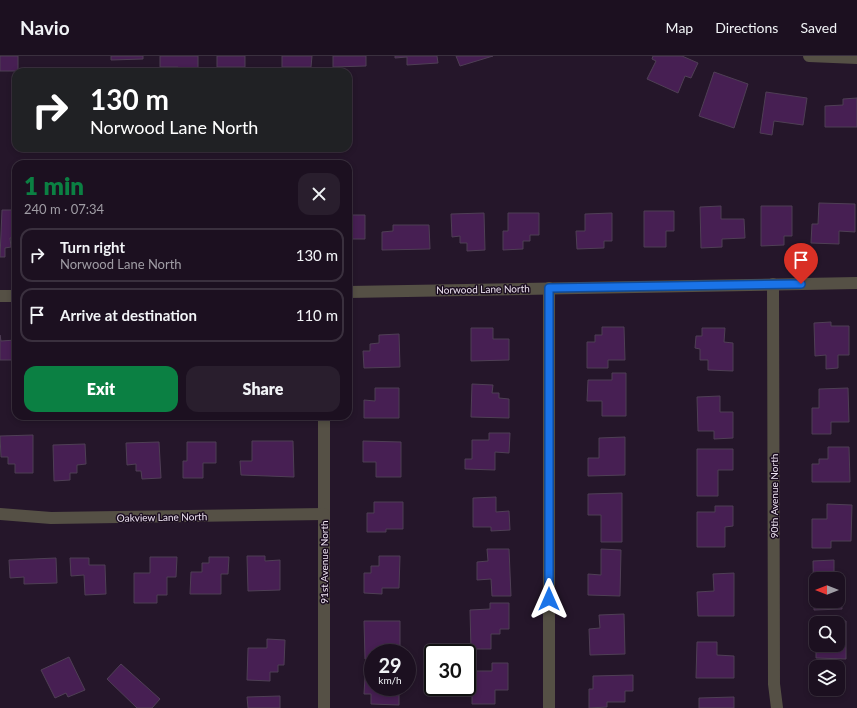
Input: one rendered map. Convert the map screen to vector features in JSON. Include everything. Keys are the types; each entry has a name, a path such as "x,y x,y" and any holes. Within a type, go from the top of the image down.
{"street":[{"path":"809,56 857,58"},
{"name":"Norwood Lane North","path":"352,292 857,282"},
{"name":"90th Avenue North","path":"773,284 774,684 777,708"},
{"path":"549,288 549,708"},
{"path":"0,296 12,296"},
{"name":"91st Avenue North","path":"324,420 324,708"},
{"name":"Oakview Lane North","path":"0,514 51,518 324,514"}],"building":[{"path":"0,56 18,56 18,68 12,68 12,71 0,71"},
{"path":"111,56 143,56 143,59 111,60"},
{"path":"160,56 198,56 198,68 160,67"},
{"path":"217,56 245,56 245,67 217,67"},
{"path":"282,56 312,56 311,67 282,67"},
{"path":"333,56 366,56 366,66 333,67"},
{"path":"395,56 437,56 438,63 407,65 407,57 395,58"},
{"path":"456,56 493,56 460,66"},
{"path":"653,56 682,56 698,63 691,78 685,76 678,93 647,79 656,61 652,59"},
{"path":"714,72 748,84 734,128 699,116"},
{"path":"766,92 807,98 803,125 774,121 772,135 760,133"},
{"path":"857,98 857,127 825,127 825,106 843,105 843,99"},
{"path":"819,203 855,204 855,232 839,231 839,244 811,243 812,224 818,224"},
{"path":"721,206 721,219 744,219 745,238 722,239 722,247 701,248 700,207"},
{"path":"761,206 792,206 792,236 784,236 784,245 761,246"},
{"path":"2,210 12,210 12,238 10,238 11,247 5,248 5,257 0,257"},
{"path":"644,211 674,211 674,231 666,231 666,247 644,247"},
{"path":"484,213 485,250 467,251 467,243 460,243 460,236 452,237 451,214"},
{"path":"508,213 539,213 539,235 530,235 530,241 523,241 523,249 503,250 503,231 508,231"},
{"path":"612,213 612,241 604,241 604,248 577,249 576,231 585,231 585,214"},
{"path":"352,215 365,215 365,239 352,239"},
{"path":"393,225 429,225 430,249 382,250 382,232 393,231"},
{"path":"831,322 831,326 849,326 849,355 838,355 838,368 826,369 826,355 815,356 814,323"},
{"path":"602,327 624,327 625,360 608,360 608,368 587,368 587,342 595,342 595,335 602,335"},
{"path":"471,328 493,328 493,339 509,339 509,360 471,361"},
{"path":"702,328 725,328 724,342 733,343 733,371 708,370 708,360 700,360 700,349 695,348 696,336 702,336"},
{"path":"399,334 400,367 364,368 363,351 370,351 370,344 379,343 379,335"},
{"path":"0,335 1,341 12,340 12,360 0,360"},
{"path":"612,373 626,373 626,416 602,416 602,401 587,401 588,380 612,380"},
{"path":"472,384 493,385 492,393 499,393 499,398 509,399 509,418 471,417"},
{"path":"375,388 399,388 399,418 364,418 364,400 375,401"},
{"path":"848,388 849,422 831,422 831,434 812,434 812,408 819,408 819,389"},
{"path":"720,396 720,412 733,412 733,438 714,439 714,431 698,431 697,397"},
{"path":"489,433 510,433 509,453 495,452 495,470 465,469 465,459 472,459 472,440 489,440"},
{"path":"33,435 33,473 15,473 15,464 8,464 8,457 1,457 0,436"},
{"path":"625,437 625,475 588,476 588,458 599,458 599,438"},
{"path":"252,441 293,441 294,477 241,475 240,461 252,461"},
{"path":"363,441 401,442 401,477 376,477 376,462 363,462"},
{"path":"159,442 161,478 142,479 141,471 136,471 136,464 127,465 126,443"},
{"path":"187,442 216,442 216,463 203,463 203,478 183,478 183,461 187,461"},
{"path":"85,444 86,464 77,465 77,473 70,473 70,480 54,481 53,445"},
{"path":"828,447 849,447 850,482 812,482 812,464 819,464 819,459 828,459"},
{"path":"697,449 733,449 733,470 718,470 718,496 697,496"},
{"path":"622,493 622,542 601,542 601,515 588,515 588,494"},
{"path":"496,497 496,512 509,511 510,530 491,531 491,527 473,527 473,498"},
{"path":"374,502 403,502 403,529 386,529 386,532 367,532 367,513 374,513"},
{"path":"827,504 852,505 851,541 831,541 831,548 812,548 812,519 827,519"},
{"path":"715,506 733,506 733,526 725,527 725,547 697,547 697,512 715,512"},
{"path":"487,549 509,549 511,596 492,596 491,579 477,580 477,562 488,561"},
{"path":"601,549 621,550 620,596 588,595 588,574 601,575"},
{"path":"247,556 265,556 265,561 280,560 280,590 248,591"},
{"path":"379,556 400,556 399,588 382,588 382,594 364,593 364,573 371,573 371,566 379,566"},
{"path":"150,557 177,557 176,577 167,577 167,595 157,595 157,603 134,603 134,573 150,573"},
{"path":"209,557 229,557 228,574 221,574 221,594 190,594 191,572 202,572 202,563 209,563"},
{"path":"56,558 57,583 24,584 24,577 10,578 9,560"},
{"path":"70,558 89,558 89,565 105,565 106,594 85,595 84,575 71,576"},
{"path":"834,560 834,572 813,572 813,561"},
{"path":"734,573 734,616 698,616 697,592 714,591 713,574"},
{"path":"490,603 509,603 509,629 500,629 500,634 491,634 491,649 476,649 476,644 471,644 470,610 490,609"},
{"path":"814,608 842,609 814,610"},
{"path":"624,614 625,654 590,655 589,629 600,628 599,615"},
{"path":"364,621 400,621 400,644 365,644"},
{"path":"846,621 846,659 816,658 816,652 845,652"},
{"path":"267,639 285,640 284,665 278,665 278,672 270,672 270,681 247,680 248,648 267,648"},
{"path":"697,642 717,642 717,655 734,656 734,678 696,678"},
{"path":"69,657 85,690 68,697 66,693 55,698 41,670"},
{"path":"492,663 508,663 508,690 495,690 495,704 472,704 472,696 476,696 476,671 492,671"},
{"path":"121,664 160,699 152,708 137,708 107,679"},
{"path":"633,675 633,691 625,691 625,702 607,702 607,707 589,708 589,689 593,689 593,676"},
{"path":"280,696 280,708 248,708 247,697"},
{"path":"371,696 399,696 399,705 371,704"},
{"path":"734,697 734,708 699,708 699,698"}],"route":[{"path":"549,599 549,288 801,284"}]}
